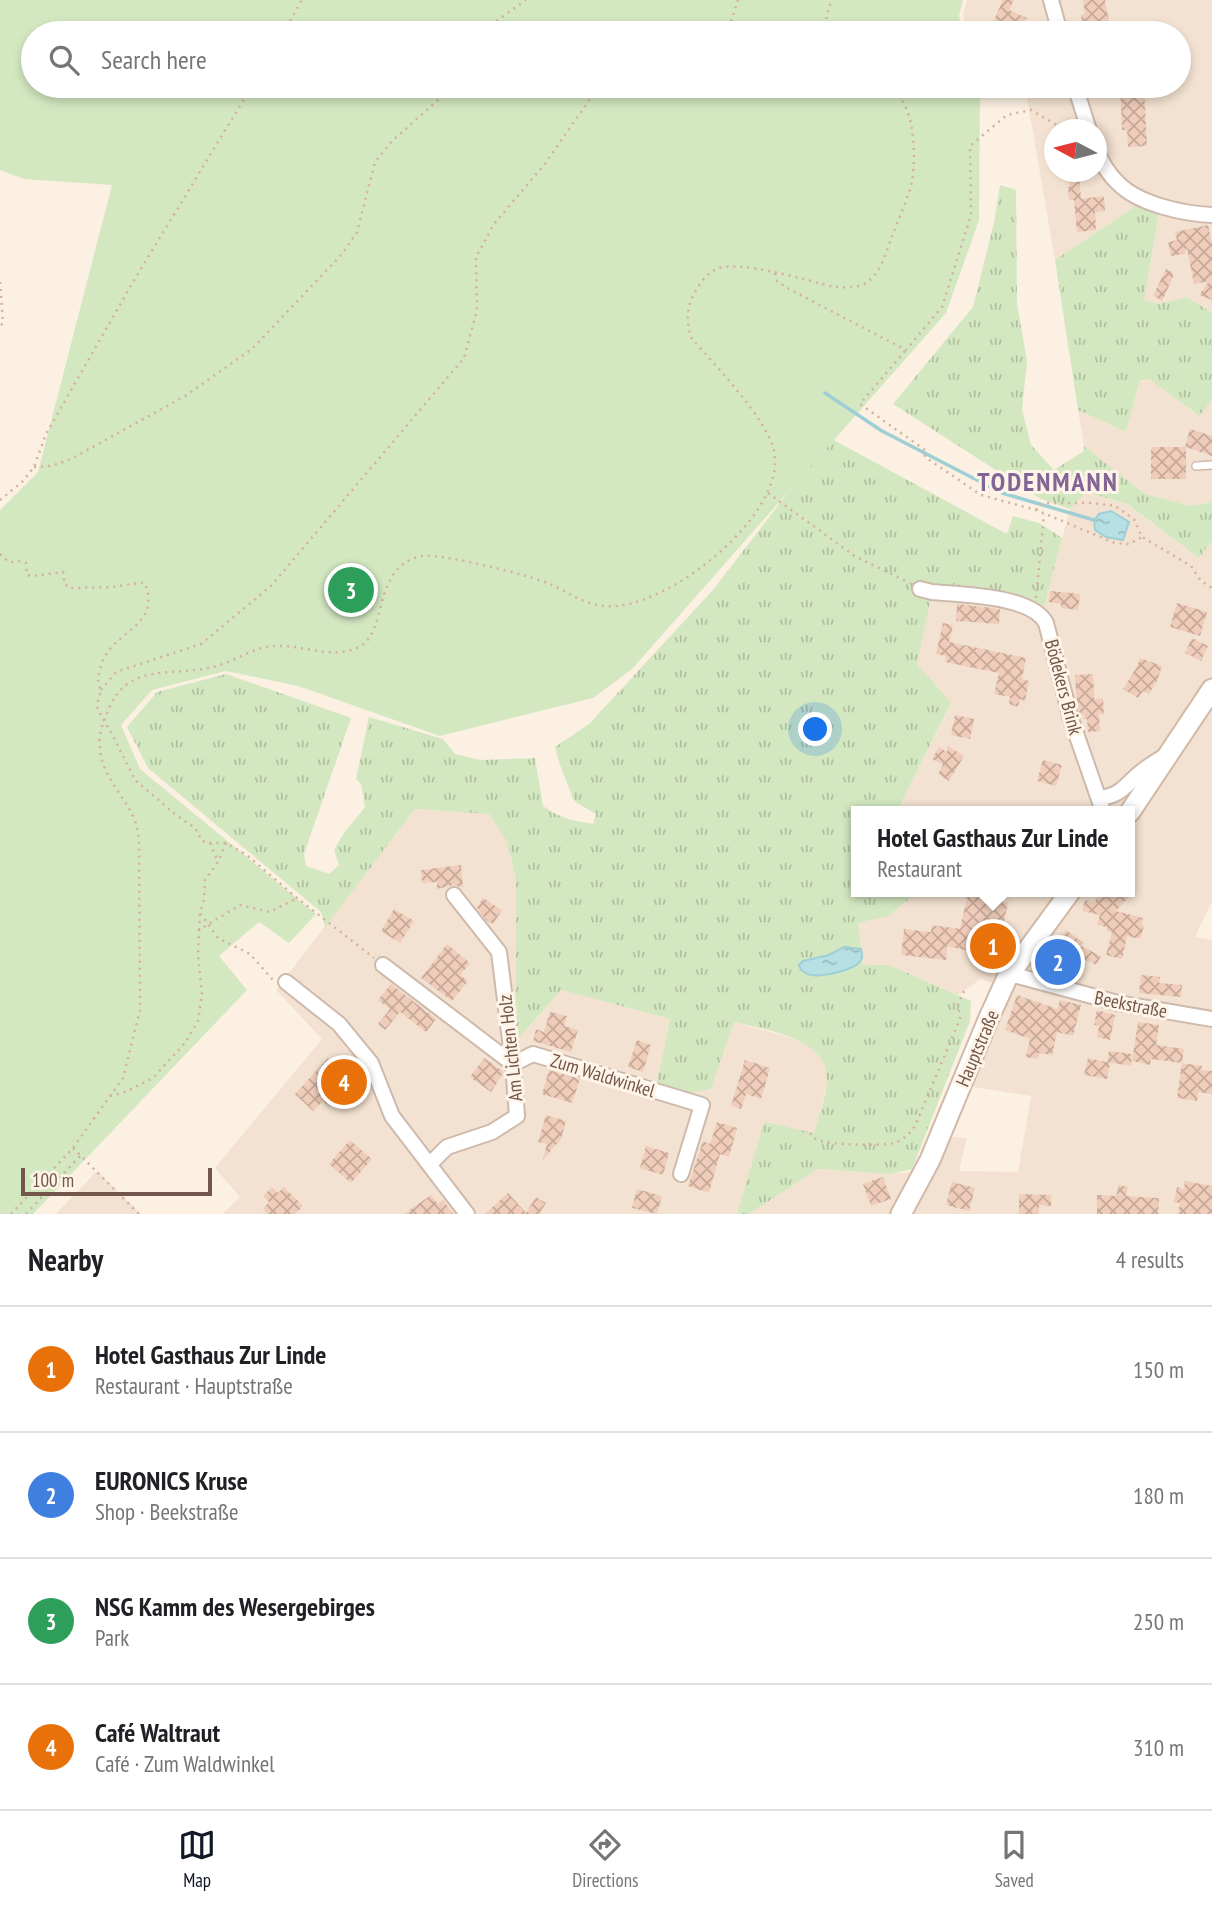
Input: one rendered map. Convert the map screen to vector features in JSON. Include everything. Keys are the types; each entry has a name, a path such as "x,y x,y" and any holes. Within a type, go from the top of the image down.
{"main road":[{"path":"1133,806 1212,689"},
{"name":"Hauptstraße","path":"905,1213 1010,974 1066,897"}],"street":[{"path":"1051,0 1057,21"},
{"path":"1079,98 1086,119"},
{"path":"1107,170 1119,184 1140,197 1168,208 1212,215"},
{"path":"920,589 1007,601 1035,611"},
{"name":"Bödekers Brink","path":"1035,611 1042,615 1046,623 1071,719 1101,805 1119,793 1142,771 1169,754"},
{"name":"Am Lichten Holz","path":"430,1164 447,1147 492,1132 517,1116 499,952 454,895"},
{"path":"383,965 513,1064"},
{"name":"Beekstraße","path":"1010,974 1118,1003 1212,1018"},
{"path":"286,982 339,1024 370,1063 392,1116 467,1214"},
{"name":"Zum Waldwinkel","path":"513,1064 533,1054 702,1105 681,1174"}],"lane":[{"path":"1196,466 1212,466"}],"path":[{"path":"291,21 302,0"},
{"path":"496,21 526,0"},
{"path":"731,21 738,0"},
{"path":"826,21 833,0"},
{"path":"0,500 23,481 34,467 46,434 126,294 245,98"},
{"path":"34,467 59,465 73,458 185,396 251,349 343,253 357,232 375,162 391,141 439,98"},
{"path":"383,965 248,856 226,843 202,841 195,828 135,780 97,704 101,690 116,672 201,644 271,586 464,358 477,310 476,257 494,224 544,165 591,98"},
{"path":"11,1214 73,1147 123,1078 140,1010 139,839 135,820 108,776 99,747 111,702 126,685 139,677 158,672 189,671 215,666 272,646 290,646 328,653 347,651 362,645 371,634 390,579 410,560 424,555 537,579 590,603 606,606 635,603 678,583 709,562 749,522 768,493 775,471 774,451 747,403 692,339 687,327 687,310 693,295 703,279 723,266 740,266 834,287 849,288 871,280 880,268 911,184 912,135 909,116 899,98"},
{"path":"1046,119 1031,110 1007,114 970,146 971,215 942,307 860,404 925,450 925,457 981,495 1036,510 1115,543 1129,544 1142,537"},
{"path":"775,273 777,281 789,289 906,350"},
{"path":"0,282 3,323 0,326"},
{"path":"768,493 856,557 920,589"},
{"path":"1036,510 1043,503 1115,506 1134,519 1142,537 1191,566 1200,581 1212,588"},
{"path":"1035,611 1044,514"},
{"path":"0,554 11,564 26,564 27,575 63,572 64,583 69,588 145,583 148,603 146,612 141,622 107,650 98,676 101,690"},
{"path":"210,843 218,862"},
{"path":"110,1096 125,1092 153,1078 185,1043 198,1021 202,994 198,930 205,880 218,862 226,843"},
{"path":"198,930 240,905 270,912 298,898"},
{"path":"200,912 218,938 250,954 272,979 286,982"},
{"path":"810,1133 814,1139 822,1141 863,1144 893,1143 907,1136 915,1126 950,1044 960,1018 957,1006 964,990"},
{"path":"73,1147 139,1214"},
{"path":"26,1214 80,1155"}],"shaded area":[{"path":"967,0 1212,0 1212,313 1187,297 1159,304 1144,300 1159,214 1137,205 1055,260 1027,98 1191,98 1191,21 964,21 963,15"},
{"path":"1149,379 1198,416 1212,400 1212,502 1191,506 1145,494 1084,446 1078,410 1126,432 1140,382"},
{"path":"1086,492 1126,504 1199,558 1212,541 1212,901 1195,937 1212,940 1212,1214 749,1214 818,1169 891,1174 936,1170 952,1137 967,1138 959,1171 1018,1172 1031,1096 961,1085 997,985 981,979 958,995 889,965 863,965 858,923 889,916 911,897 1135,897 1135,806 900,806 951,704 916,664 932,592 1042,614 1070,509"},
{"path":"415,809 489,814 507,842 516,879 517,1040 561,990 670,1019 656,1085 711,1089 734,1022 791,1038 810,1047 821,1058 827,1072 827,1084 814,1134 764,1123 737,1214 222,1214 240,1197 215,1168 322,1039 276,990"},
{"path":"97,1171 141,1214 56,1214"}],"green space":[{"path":"0,0 963,0 960,21 21,21 21,98 980,98 979,220 946,313 632,669 593,698 440,736 298,686 226,671 152,690 121,725 140,769 316,914 289,943 259,922 219,956 247,990 33,1214 0,1214 0,510 38,472 112,185 24,179 0,170"},
{"path":"1000,185 1016,190 1017,304 1027,361 1022,410 1031,445 1054,470 1084,451 1084,446 1145,494 1191,506 1212,502 1212,541 1199,558 1127,504 1086,492 1070,509 1041,499 893,404 973,307 994,223"},
{"path":"1137,205 1159,214 1144,300 1159,304 1187,297 1212,313 1212,400 1199,416 1149,379 1140,381 1126,432 1078,410 1055,260"},
{"path":"830,438 1007,534 1013,516 1039,523 1062,538 1042,615 932,592 917,664 951,703 900,806 851,806 851,897 911,897 889,916 858,923 861,949 844,947 829,955 803,961 829,974 852,967 862,958 863,965 889,965 971,1001 970,1021 912,1169 891,1174 818,1169 749,1214 737,1214 764,1122 814,1133 827,1081 825,1066 818,1055 807,1046 778,1033 734,1022 711,1089 686,1094 656,1086 670,1019 561,990 516,1041 516,879 507,842 489,814 415,809 325,927 321,912 148,768 127,727 157,692 226,674 351,718 304,854 306,866 329,874 339,865 334,850 365,807 361,784 356,779 369,717 443,739 455,754 480,760 535,758 543,806 567,818 593,824 596,814 574,801 555,747 589,724 713,590"}],"water":[{"path":"1111,511 1129,522 1123,540 1106,537 1095,530 1094,520 1099,514"},
{"path":"844,947 861,949 862,958 858,964 846,970 823,975 810,975 801,970 799,965 803,961 829,955"}],"building":[{"path":"1003,0 1014,0 1009,10 1027,18 1026,21 993,21"},
{"path":"1083,0 1105,0 1109,21 1082,21 1081,15 1085,14"},
{"path":"1121,98 1145,98 1147,146 1128,147 1127,130 1122,130"},
{"path":"1069,182 1080,182 1081,199 1104,196 1105,211 1095,212 1096,230 1077,232 1074,200 1069,200"},
{"path":"1208,225 1212,244 1212,300 1199,295 1209,281 1194,284 1187,248 1184,254 1171,256 1168,242 1177,240 1175,232"},
{"path":"1166,269 1173,273 1173,277 1162,301 1153,296"},
{"path":"1190,429 1212,436 1212,456 1186,447 1186,479 1151,479 1151,447 1185,447"},
{"path":"1050,591 1080,594 1078,610 1061,608 1061,604 1049,602"},
{"path":"1177,603 1207,612 1200,636 1170,627"},
{"path":"957,604 1000,609 999,624 956,621"},
{"path":"943,623 953,625 949,642 1026,658 1022,679 1029,681 1025,701 1020,699 1018,707 1009,704 1010,697 994,694 999,673 945,662 946,656 936,654"},
{"path":"1192,638 1208,646 1201,661 1185,653"},
{"path":"1140,658 1162,666 1149,694 1143,691 1138,698 1123,689"},
{"path":"1093,674 1094,699 1103,698 1104,714 1099,714 1100,731 1088,732 1087,719 1080,715 1077,704 1075,675"},
{"path":"955,715 974,719 970,739 951,735"},
{"path":"948,746 964,756 949,781 938,774 943,765 932,759 939,747 947,752"},
{"path":"1043,760 1062,765 1056,786 1037,781"},
{"path":"461,865 463,887 453,885 437,889 437,882 422,883 421,870"},
{"path":"967,897 984,897 1008,903 996,957 947,946 946,960 901,955 904,929 931,932 932,925 960,929"},
{"path":"1098,897 1129,897 1116,911 1143,918 1144,926 1140,939 1127,936 1122,959 1106,955 1112,932 1106,931 1107,927 1097,925 1100,915 1082,911 1085,900 1094,902"},
{"path":"483,898 502,910 493,924 486,920 477,908"},
{"path":"394,909 414,921 400,943 381,931"},
{"path":"1066,930 1083,943 1081,946 1101,956 1096,965 1084,959 1068,979 1060,973 1057,977 1046,974 1039,968"},
{"path":"447,944 470,963 460,975 468,981 452,1001 421,978"},
{"path":"1141,975 1160,977 1159,983 1182,985 1181,997 1139,993"},
{"path":"391,984 436,1019 426,1032 400,1012 385,1030 378,1024 390,1009 378,1000"},
{"path":"1017,995 1057,1009 1060,1000 1081,1005 1073,1036 1057,1032 1052,1055 1039,1053 1038,1059 1026,1057 1030,1039 1005,1030"},
{"path":"1097,1010 1115,1015 1110,1040 1097,1037 1099,1026 1094,1025"},
{"path":"550,1012 567,1016 564,1026 578,1030 571,1052 533,1041 536,1029 544,1032"},
{"path":"1138,1022 1159,1025 1156,1045 1184,1049 1182,1063 1151,1059 1150,1065 1132,1061"},
{"path":"637,1040 651,1045 643,1072 628,1067"},
{"path":"1109,1051 1132,1054 1131,1066 1107,1062"},
{"path":"328,1058 341,1070 344,1067 356,1078 329,1107 323,1101 313,1111 295,1094"},
{"path":"484,1058 504,1072 491,1092 470,1077"},
{"path":"1088,1058 1110,1063 1107,1079 1084,1075"},
{"path":"745,1060 770,1068 761,1099 746,1094 741,1109 731,1106"},
{"path":"1182,1063 1202,1066 1201,1070 1212,1071 1212,1094 1198,1092 1197,1101 1177,1098"},
{"path":"549,1070 580,1079 572,1103 542,1094"},
{"path":"546,1115 566,1121 561,1139 543,1160 547,1144 538,1142"},
{"path":"717,1122 737,1128 729,1157 720,1154 709,1193 688,1186 703,1141 710,1144"},
{"path":"350,1140 372,1159 351,1183 329,1164"},
{"path":"646,1146 669,1153 663,1175 640,1168"},
{"path":"883,1177 891,1199 871,1206 863,1184"},
{"path":"1185,1181 1212,1186 1212,1214 1178,1214 1180,1203 1174,1202 1177,1187 1184,1189"},
{"path":"952,1182 975,1188 969,1211 946,1205"},
{"path":"1119,1185 1128,1187 1126,1196 1159,1198 1158,1214 1097,1214 1097,1195 1116,1196"},
{"path":"272,1187 278,1193 284,1187 303,1206 295,1214 268,1214 263,1209 269,1202 263,1196"},
{"path":"637,1189 662,1196 657,1214 632,1208"},
{"path":"508,1193 526,1213 536,1197 546,1203 539,1214 485,1214"},
{"path":"1019,1194 1051,1195 1051,1206 1039,1205 1039,1214 1019,1214"},
{"path":"431,1195 438,1204 443,1200 453,1214 404,1214"}],"waterway":[{"path":"825,393 882,431 1002,493 1094,520"}],"place":[{"name":"NSG Kamm des Wesergebirges","path":"351,590"},
{"name":"Hotel Gasthaus Zur Linde","path":"993,946"},
{"name":"EURONICS Kruse","path":"1058,962"},
{"name":"Café Waltraut","path":"344,1082"}],"district":[{"name":"TODENMANN","path":"1048,482"}]}
